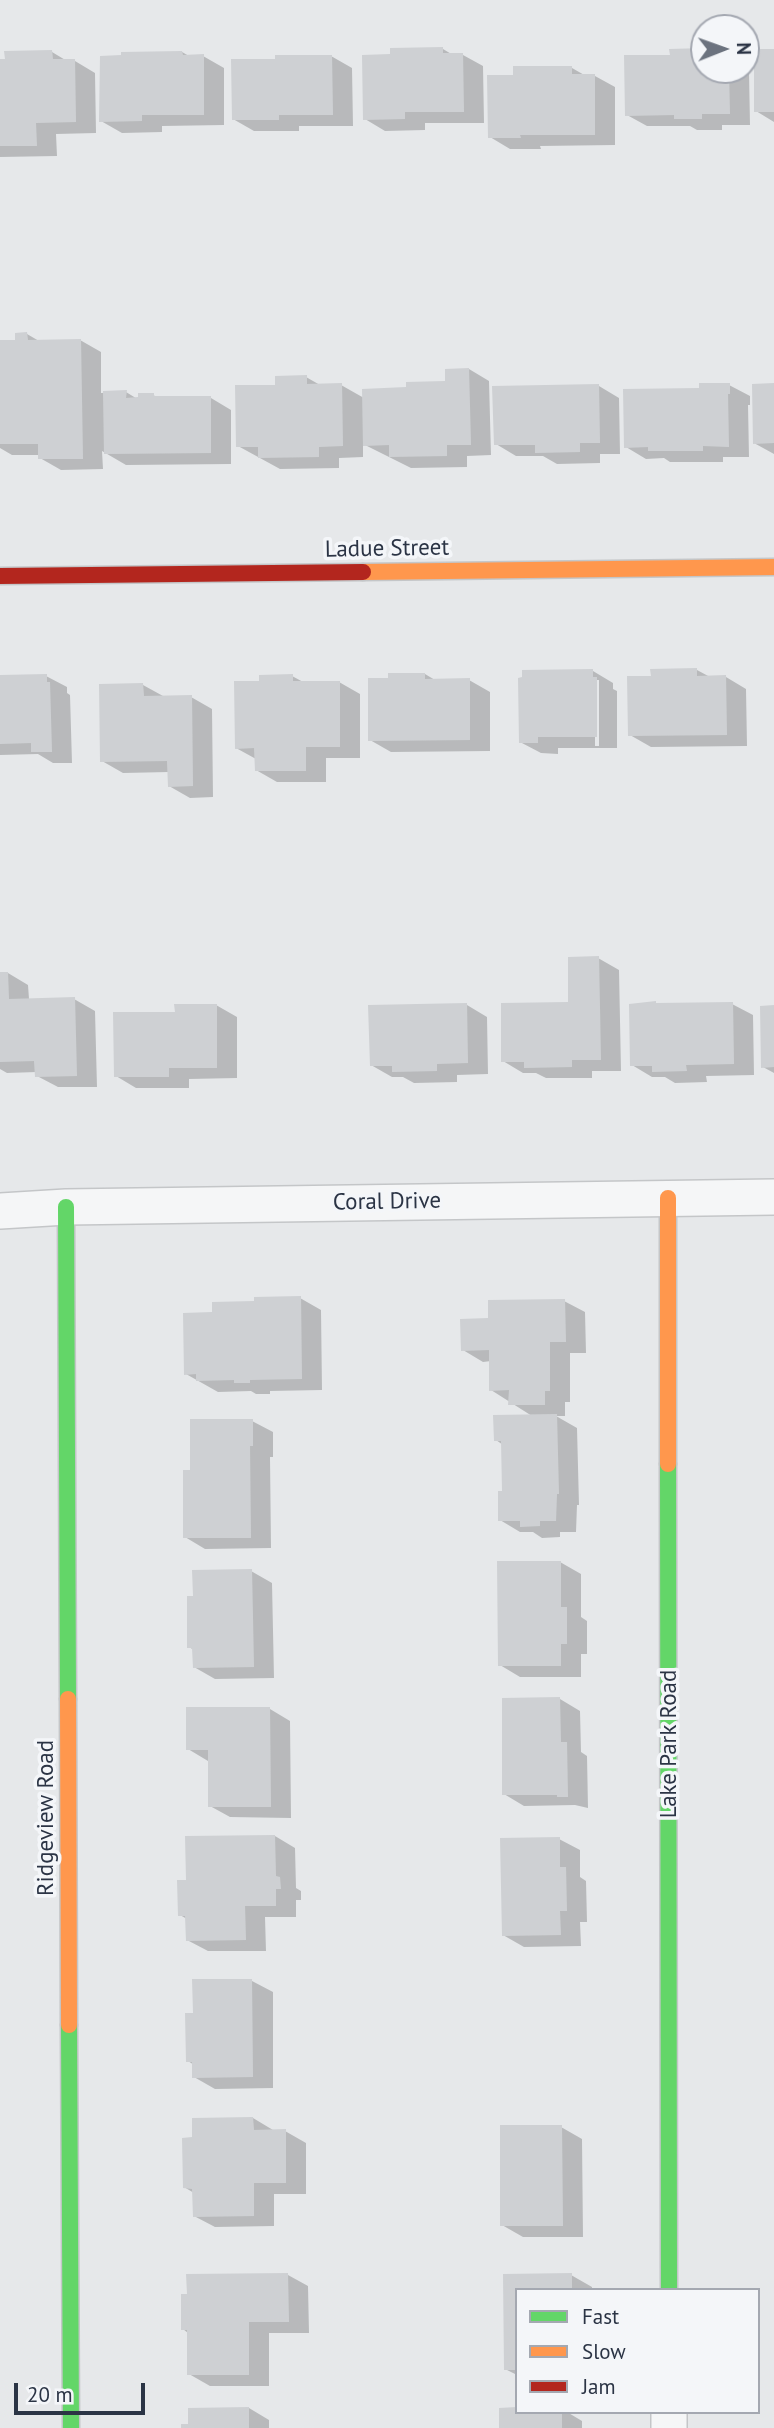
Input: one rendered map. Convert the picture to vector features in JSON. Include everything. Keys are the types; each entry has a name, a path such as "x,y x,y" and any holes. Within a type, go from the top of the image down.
{"street":[{"name":"Ladue Street","path":"0,576 774,567"},
{"name":"Coral Drive","path":"0,1211 66,1207 774,1197"},
{"name":"Lake Park Road","path":"668,1198 669,2288"},
{"name":"Ridgeview Road","path":"66,1207 71,2428"}],"building":[{"path":"443,47 443,53 463,53 464,112 405,112 405,119 363,120 362,55 390,54 390,48"},
{"path":"690,48 690,84 729,84 730,114 702,114 702,119 674,119 674,115 625,116 624,55 670,55 669,49"},
{"path":"760,49 774,49 774,112 754,112 754,84 760,84"},
{"path":"52,50 53,59 75,59 76,122 36,123 37,146 0,146 0,59 5,59 4,51"},
{"path":"182,51 183,55 204,54 204,115 142,115 142,121 99,122 100,56 121,55 121,52"},
{"path":"275,55 332,55 333,115 279,115 279,120 232,120 231,59 275,59"},
{"path":"513,66 572,66 572,74 595,74 595,135 520,135 521,138 488,138 487,75 513,75"},
{"path":"27,332 28,340 81,339 83,459 38,459 38,444 0,444 0,340 15,340 15,333"},
{"path":"469,368 471,445 447,445 447,456 389,457 389,445 363,446 362,389 406,387 406,382 445,381 445,369"},
{"path":"307,375 307,384 342,383 343,446 319,447 319,457 258,458 258,447 236,447 235,385 275,385 275,376"},
{"path":"699,383 730,383 729,447 703,446 703,451 624,448 623,389 699,388"},
{"path":"774,383 774,443 753,444 752,384"},
{"path":"599,384 600,443 580,443 580,452 535,453 535,445 494,445 492,386"},
{"path":"127,390 126,398 138,397 138,393 154,393 154,396 211,396 211,453 104,454 103,391"},
{"path":"697,668 697,676 726,675 727,735 628,736 627,676 651,676 650,669"},
{"path":"593,669 593,677 597,677 597,737 538,737 538,743 519,743 518,678 522,677 522,670"},
{"path":"388,673 425,673 425,679 470,678 470,740 368,741 368,678 388,678"},
{"path":"47,674 47,682 50,682 52,752 31,752 31,743 0,744 0,675"},
{"path":"293,674 293,681 340,681 340,747 306,747 306,771 255,771 254,748 235,749 234,681 259,681 259,675"},
{"path":"143,683 144,696 192,695 193,786 168,787 167,761 100,762 99,684"},
{"path":"599,956 601,1060 572,1060 572,1067 524,1068 524,1062 501,1062 501,1003 568,1002 568,957"},
{"path":"0,972 8,972 9,999 75,997 77,1076 35,1077 34,1061 0,1062"},
{"path":"656,1001 733,1002 734,1064 686,1065 687,1071 652,1072 652,1066 630,1066 629,1004"},
{"path":"467,1003 468,1063 437,1064 437,1071 392,1072 392,1066 370,1066 368,1005"},
{"path":"174,1004 217,1004 217,1068 169,1068 169,1077 114,1077 113,1012 175,1012"},
{"path":"774,1005 774,1067 761,1068 760,1006"},
{"path":"301,1296 302,1379 234,1383 234,1380 196,1381 196,1374 184,1375 183,1313 212,1312 212,1302 254,1301 254,1297"},
{"path":"565,1299 566,1342 550,1342 550,1391 545,1391 545,1405 508,1405 509,1390 489,1391 489,1350 461,1351 460,1319 488,1318 488,1300"},
{"path":"557,1414 559,1494 556,1521 540,1521 540,1526 520,1527 520,1521 498,1521 498,1491 502,1491 501,1441 494,1441 493,1415"},
{"path":"190,1419 253,1419 253,1446 250,1446 251,1538 183,1538 183,1470 190,1470"},
{"path":"497,1561 561,1561 561,1607 567,1607 567,1644 561,1644 561,1666 498,1666"},
{"path":"252,1569 254,1667 193,1668 192,1648 187,1648 187,1596 193,1596 192,1570"},
{"path":"560,1697 561,1742 567,1742 568,1797 502,1795 502,1698"},
{"path":"186,1707 270,1707 271,1807 208,1807 208,1750 186,1750"},
{"path":"275,1835 276,1876 280,1877 281,1889 276,1889 276,1906 245,1906 246,1940 186,1941 185,1916 178,1916 177,1880 186,1880 185,1836"},
{"path":"560,1837 560,1867 566,1867 567,1911 560,1911 561,1935 502,1936 500,1838"},
{"path":"192,1979 252,1979 253,2077 192,2078 192,2062 186,2062 185,2013 193,2013"},
{"path":"253,2117 254,2130 286,2129 286,2183 254,2183 254,2216 193,2217 192,2189 183,2188 182,2138 192,2137 192,2118"},
{"path":"500,2125 562,2125 563,2226 500,2226"},
{"path":"288,2273 289,2322 249,2322 249,2375 187,2375 187,2330 181,2330 181,2294 187,2294 186,2274"},
{"path":"572,2273 572,2288 515,2288 515,2370 504,2370 503,2274"},
{"path":"249,2407 249,2428 181,2428 181,2424 188,2424 188,2408"},
{"path":"515,2407 515,2414 562,2414 562,2428 499,2428 499,2408"}],"traffic: fast":[{"path":"66,1207 68,1699"},
{"path":"668,1464 669,2288"},
{"path":"69,2025 71,2428"}],"traffic: slow":[{"path":"363,572 774,567"},
{"path":"668,1198 668,1464"},
{"path":"68,1699 69,2025"}],"traffic: jam":[{"path":"0,576 363,572"}]}
